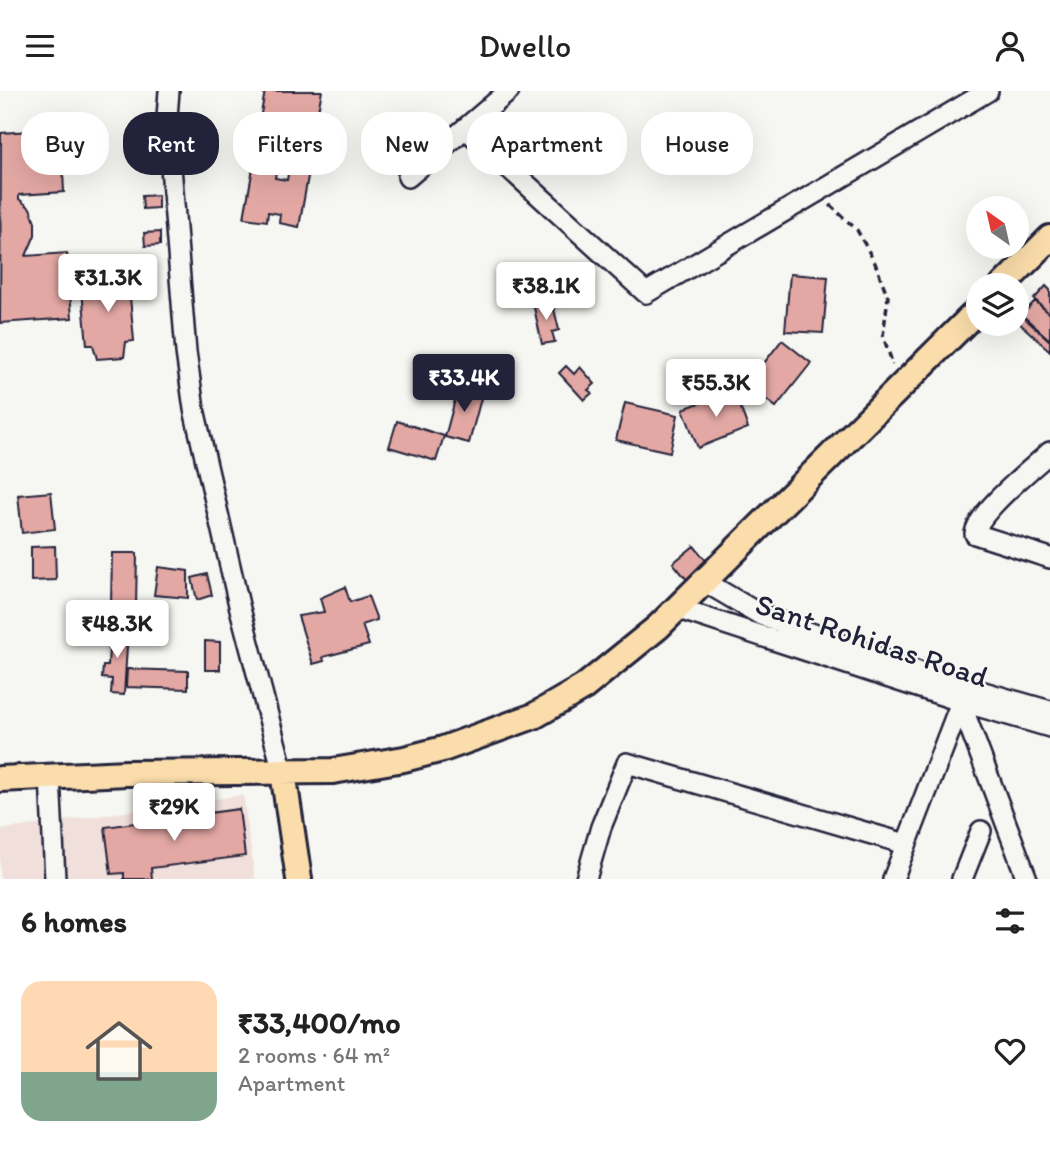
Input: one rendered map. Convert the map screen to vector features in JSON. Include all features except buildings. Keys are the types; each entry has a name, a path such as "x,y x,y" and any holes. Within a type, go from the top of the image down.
{"main road":[{"path":"1015,273 1050,238"},
{"path":"0,779 50,781 333,771 404,759 506,728 584,687 659,627 966,322"},
{"path":"283,772 299,879"}],"street":[{"path":"169,91 167,117 186,352 194,409 236,595 283,772"},
{"path":"408,177 509,91"},
{"path":"466,129 646,293 988,91"},
{"path":"1050,452 988,512 976,526 975,534 1050,558"},
{"path":"705,582 761,615 963,695 1050,711"},
{"name":"Sant Rohidas Road","path":"676,608 963,695 1050,727"},
{"path":"893,879 963,695"},
{"path":"963,695 1027,879"},
{"path":"586,879 601,827 627,763 906,844"},
{"path":"50,781 55,879"},
{"path":"962,879 981,831"}],"path":[{"path":"813,195 834,208 857,230 875,263 888,297 883,336 902,387"}],"shaded area":[{"path":"243,795 255,879 0,879 0,830"}]}
